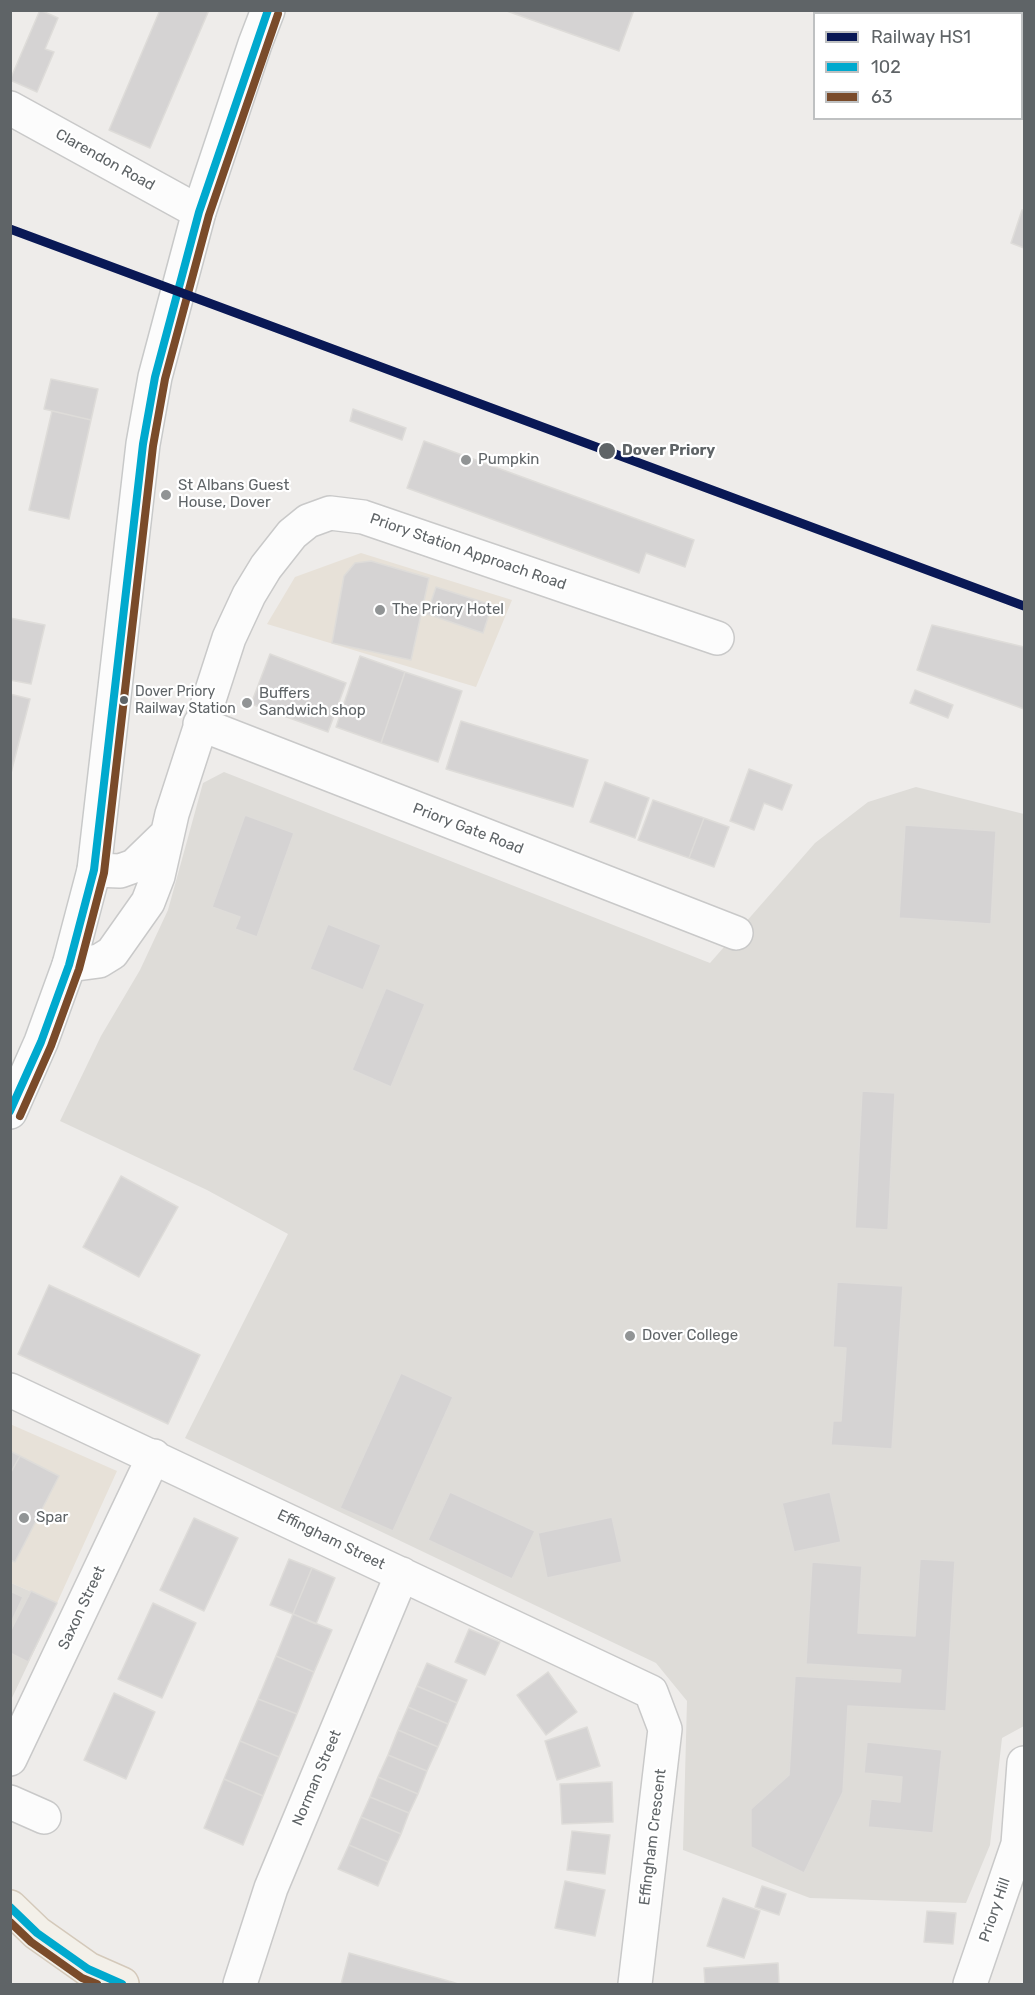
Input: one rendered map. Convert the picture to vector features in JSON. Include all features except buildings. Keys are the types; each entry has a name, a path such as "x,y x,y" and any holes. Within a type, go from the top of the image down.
{"main road":[{"path":"10,1907 37,1933 88,1969 122,1984"}],"street":[{"path":"10,1112 41,1042 69,965 94,870 143,444 161,356 196,222 268,10"},
{"name":"Clarendon Road","path":"10,108 196,222"},
{"name":"Priory Station Approach Road","path":"69,965 99,961 112,953 148,902 158,876 172,814 229,638 249,595 266,567 292,534 308,521 330,513 363,517 717,638"},
{"name":"Priory Gate Road","path":"200,724 736,933"},
{"path":"94,870 120,871 134,866 168,834"},
{"name":"Effingham Street","path":"10,1390 651,1692"},
{"name":"Saxon Street","path":"10,1759 154,1456"},
{"name":"Norman Street","path":"240,1984 271,1888 402,1574"},
{"name":"Effingham Crescent","path":"635,1984 665,1729 651,1692"},
{"name":"Priory Hill","path":"970,1984 1018,1844 1024,1763"},
{"path":"10,1802 44,1817"}],"shaded area":[{"path":"361,553 512,600 476,687 267,624 295,577"},
{"name":"Dover College","path":"224,772 710,963 815,843 868,802 916,787 1024,814 1024,1726 1002,1738 990,1845 966,1903 810,1898 683,1850 687,1701 656,1663 185,1438 288,1234 207,1190 60,1121 101,1036 140,970 168,910 203,783"},
{"path":"10,1424 117,1471 57,1603 11,1583"},
{"path":"11,1583 57,1603 11,1700"}],"rail line":[{"name":"HS1","path":"10,229 1024,606"}],"transit line":[{"name":"102","path":"10,1111 41,1042 69,965 94,870 143,444 155,377 199,212 268,10"},
{"name":"63","path":"20,1116 51,1046 79,969 104,873 153,446 165,379 209,215 278,14"},
{"name":"102","path":"10,1907 37,1933 88,1969 122,1984"},
{"name":"63","path":"10,1922 31,1942 82,1978 97,1984"}],"place":[{"name":"Dover Priory","path":"607,451"},
{"name":"Pumpkin","path":"466,460"},
{"name":"St Albans Guest House, Dover","path":"166,495"},
{"name":"The Priory Hotel","path":"380,610"},
{"name":"Dover Priory Railway Station","path":"124,700"},
{"name":"Buffers Sandwich shop","path":"247,703"},
{"name":"Dover College","path":"630,1336"},
{"name":"Spar","path":"24,1518"}]}
